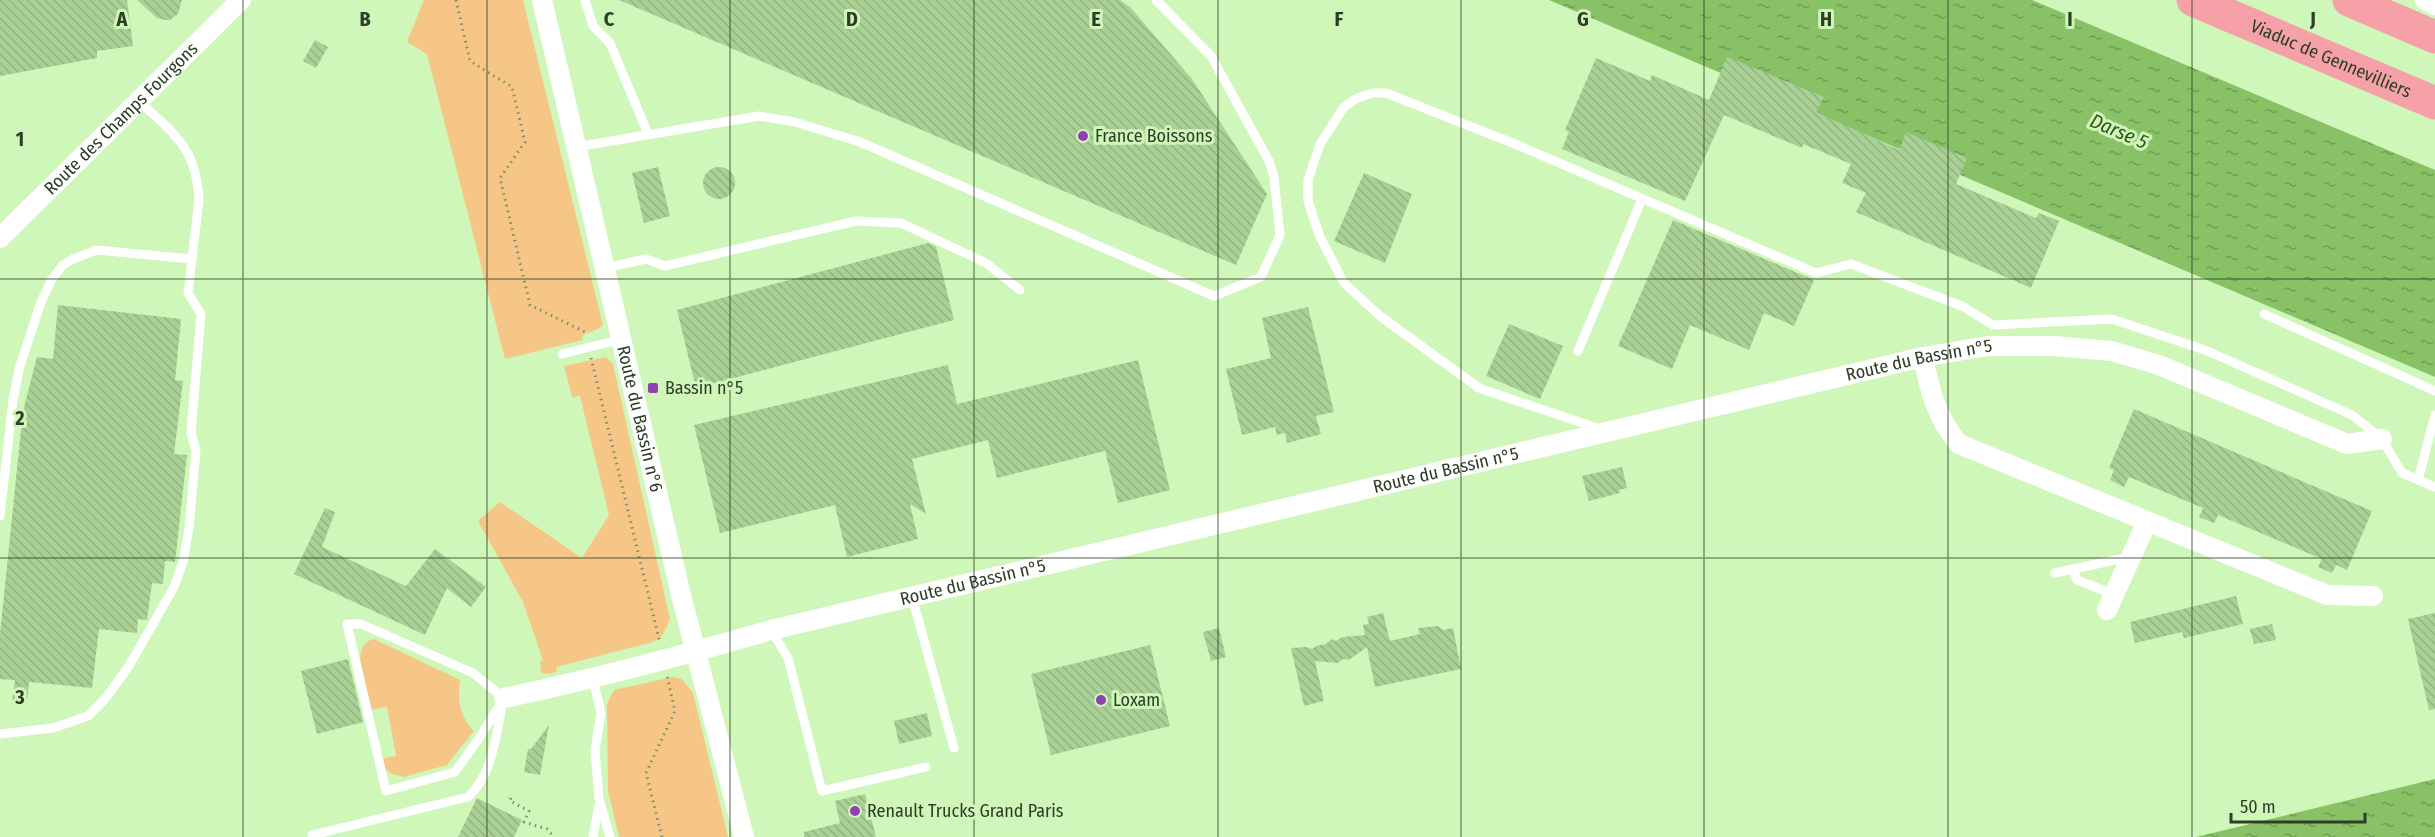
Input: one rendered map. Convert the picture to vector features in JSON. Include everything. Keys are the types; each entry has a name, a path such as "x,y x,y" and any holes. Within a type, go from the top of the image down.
{"highway":[{"name":"Viaduc de Gennevilliers","path":"2193,0 2435,103"},
{"path":"2349,0 2435,37"}],"street":[{"name":"Route des Champs Fourgons","path":"0,238 242,0"},
{"name":"Route du Bassin n°6","path":"542,0 681,595 744,837"},
{"path":"2425,0 2435,4"},
{"name":"Route du Bassin n°5","path":"504,698 594,679 771,630 1923,357 1988,346 2054,346 2112,351 2159,365 2347,444 2382,439"},
{"path":"1923,357 1934,405 1945,427 1959,444 2327,595 2373,596"},
{"path":"2107,610 2147,522"}],"lane":[{"path":"585,0 593,26 610,43 648,134"},
{"path":"576,147 759,116 795,122 860,142 1214,296 1261,277 1280,236 1275,177 1269,161 1211,56 1156,0"},
{"path":"1608,432 1479,388 1380,316 1344,283 1320,237 1308,201 1308,180 1320,144 1332,122 1344,107 1357,98 1373,93 1386,93 1515,144 1816,273 1851,264 1962,306 1993,325 2112,319 2205,350 2352,415 2382,439 2402,473 2435,486"},
{"path":"0,734 53,728 88,716 105,699 129,666 174,587 183,561 189,528 196,451 190,432 201,314 188,293 199,200 191,156 180,139 140,101"},
{"path":"1578,351 1642,199"},
{"path":"604,268 646,260 665,266 856,221 901,223 986,263 1020,290"},
{"path":"0,516 13,400 20,366 41,302 52,279 63,265 97,250 192,259"},
{"path":"2264,314 2435,391"},
{"path":"562,354 622,339"},
{"path":"2418,480 2435,415"},
{"path":"2055,573 2132,556"},
{"path":"2073,569 2077,580 2103,590"},
{"path":"912,597 954,748"},
{"path":"347,624 361,624 473,673 504,698 455,772 386,791 347,624"},
{"path":"771,630 788,658 822,791 926,767"},
{"path":"594,679 601,713 595,750 600,799 610,837"},
{"path":"312,837 312,835 468,797 479,787 495,744 504,698"},
{"path":"593,837 600,799"}],"path":[{"path":"456,0 470,61 512,87 525,142 500,178 530,305 585,332 589,348 675,711 646,773 662,837"},
{"path":"511,798 510,801 529,811 524,822 548,829 554,837"}],"shaded area":[{"path":"424,0 523,0 603,325 582,336 583,340 505,359 427,54 407,42"},
{"path":"606,357 613,364 670,619 663,635 653,642 556,667 557,672 546,674 541,672 540,662 543,660 523,602 478,521 500,502 582,558 609,515 580,396 572,397 564,366"},
{"path":"374,639 460,680 461,708 465,720 474,731 447,765 404,777 392,774 384,768 381,759 396,756 387,707 370,710 360,659 366,643"},
{"path":"673,677 682,679 693,693 728,837 619,837 608,791 607,704 614,690"}],"water":[{"name":"Darse 5","path":"1549,0 2032,0 2435,170 2435,377"},
{"path":"2435,779 2435,837 2196,837"}],"building":[{"path":"0,0 127,0 133,46 97,51 97,58 0,76"},
{"path":"137,0 182,0 178,14 170,20 165,20 157,18"},
{"name":"France Boissons","path":"619,0 1120,0 1130,7 1192,79 1267,194 1236,265"},
{"path":"315,40 328,47 316,68 303,61"},
{"path":"1727,57 1824,97 1816,112 1899,150 1906,132 1967,158 1956,184 2036,218 2039,213 2059,221 2031,288 1856,212 1866,193 1842,183 1851,164 1803,144 1802,148 1724,115 1685,201 1562,149 1569,132 1565,130 1596,58 1650,81 1652,75 1709,100"},
{"path":"658,167 670,216 644,223 632,173"},
{"path":"719,167 731,171 735,183 731,195 719,199 707,195 703,183 707,171"},
{"path":"1364,173 1412,194 1385,263 1334,241"},
{"path":"1673,220 1814,280 1794,326 1764,313 1749,350 1690,325 1672,369 1618,346"},
{"path":"928,243 936,247 954,320 696,388 677,310"},
{"path":"58,305 181,319 175,380 183,381 174,454 187,455 175,562 165,561 163,584 152,583 147,620 138,619 137,633 99,629 92,688 29,682 27,703 12,702 15,680 0,679 0,634 23,411 37,357 53,359"},
{"path":"1308,307 1334,412 1316,416 1321,434 1287,443 1285,433 1277,435 1275,427 1242,435 1226,369 1271,358 1262,318"},
{"path":"1509,324 1563,346 1540,399 1486,376"},
{"path":"1138,360 1170,490 1118,503 1105,451 997,478 988,440 912,459 926,514 910,504 918,539 847,557 835,505 720,533 694,425 948,365 957,404"},
{"path":"2134,409 2372,511 2347,570 2336,565 2332,573 2318,567 2322,559 2218,515 2214,523 2199,517 2203,508 2129,477 2124,487 2110,480 2114,470 2109,468"},
{"path":"1622,467 1627,488 1619,490 1620,493 1589,501 1582,476"},
{"path":"325,508 335,512 322,547 406,586 435,549 486,587 471,607 447,588 425,635 294,574"},
{"path":"2236,596 2243,624 2184,638 2182,632 2135,643 2130,622"},
{"path":"1383,613 1390,641 1420,634 1418,628 1438,626 1443,630 1453,628 1461,669 1375,687 1367,647 1349,660 1343,659 1338,663 1315,661 1324,701 1304,706 1291,648 1312,649 1326,644 1331,639 1335,641 1343,637 1365,635 1363,625 1369,624 1367,617"},
{"path":"2435,613 2435,709 2429,710 2408,619"},
{"path":"2272,624 2276,640 2254,644 2250,629"},
{"path":"1219,628 1226,657 1211,661 1203,632"},
{"name":"Loxam","path":"1150,645 1170,726 1051,755 1031,674"},
{"path":"348,659 363,722 317,734 301,671"},
{"path":"927,713 932,736 899,744 894,721"},
{"path":"549,725 540,775 524,772 528,749 531,749"},
{"name":"Renault Trucks Grand Paris","path":"865,794 876,837 804,837 804,832 840,823 835,801"},
{"path":"477,798 522,820 514,837 458,837"}],"place":[{"name":"France Boissons","path":"1083,136"},
{"name":"Bassin n°5","path":"653,388"},
{"name":"Loxam","path":"1101,700"},
{"name":"Renault Trucks Grand Paris","path":"855,811"}]}
